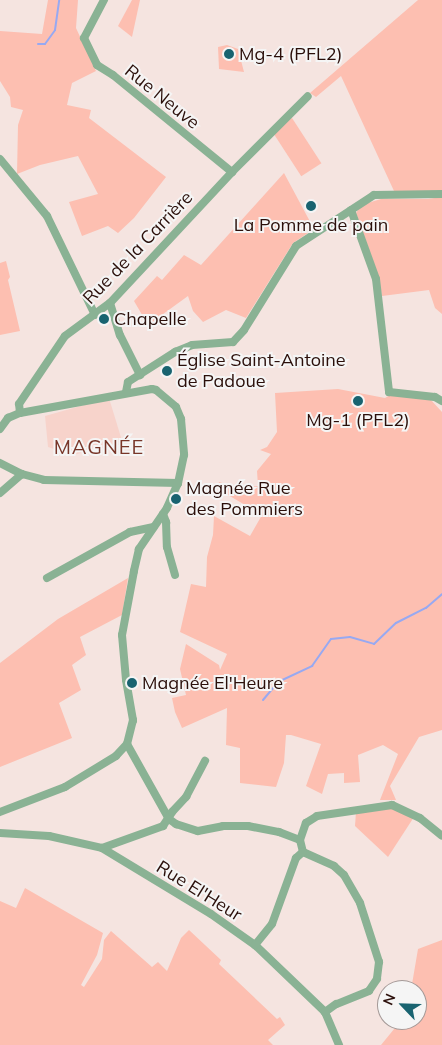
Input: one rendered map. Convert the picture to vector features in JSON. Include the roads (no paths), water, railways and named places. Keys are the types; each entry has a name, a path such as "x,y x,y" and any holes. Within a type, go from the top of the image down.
{"street":[{"name":"Rue Neuve","path":"104,0 84,38 97,65 103,71 113,75 232,172"},
{"name":"Rue de la Carrière","path":"20,413 20,404 65,336 110,304 232,172 308,96"},
{"path":"0,159 47,216 95,315"},
{"path":"126,392 128,382 175,352 192,345 233,342 244,330 296,246 374,195 442,194"},
{"path":"351,210 376,279 389,392 435,397 442,401"},
{"path":"110,304 120,335 140,375"},
{"path":"0,812 64,787 116,756 127,744 133,720 126,680 122,635 139,549 163,514 178,482 184,455 182,419 176,407 156,390 126,392 20,413 11,416 1,426"},
{"path":"0,463 22,474 44,480 178,482"},
{"path":"0,493 22,474"},
{"path":"163,514 166,522 167,547 175,575"},
{"path":"47,578 130,532 153,527"},
{"path":"127,744 169,819 176,824 198,831 223,826 248,826 279,832 300,840"},
{"path":"102,848 163,826 172,812 186,797 205,761"},
{"path":"303,852 300,840 306,824 317,816 392,805 410,812 426,822 442,836"},
{"name":"Rue El'Heur","path":"0,833 49,836 102,848 211,914 255,945 325,1012 339,1045"},
{"path":"255,945 272,924 296,858 303,852"},
{"path":"303,852 334,866 344,875 360,903 379,962 377,979 369,991 336,1004 325,1012"}],"waterway":[{"path":"38,44 45,44 55,30 59,0"},
{"path":"263,700 278,682 312,666 331,639 350,637 374,644 396,623 426,608 442,594"}],"place":[{"name":"Mg-4 (PFL2)","path":"229,54"},
{"name":"La Pomme de pain","path":"311,206"},
{"name":"Chapelle","path":"104,319"},
{"name":"Église Saint-Antoine de Padoue","path":"167,371"},
{"name":"Mg-1 (PFL2)","path":"358,401"},
{"name":"Magnée Rue des Pommiers","path":"176,499"},
{"name":"Magnée El'Heure","path":"132,683"}],"district":[{"name":"MAGNÉE","path":"99,446"}]}
